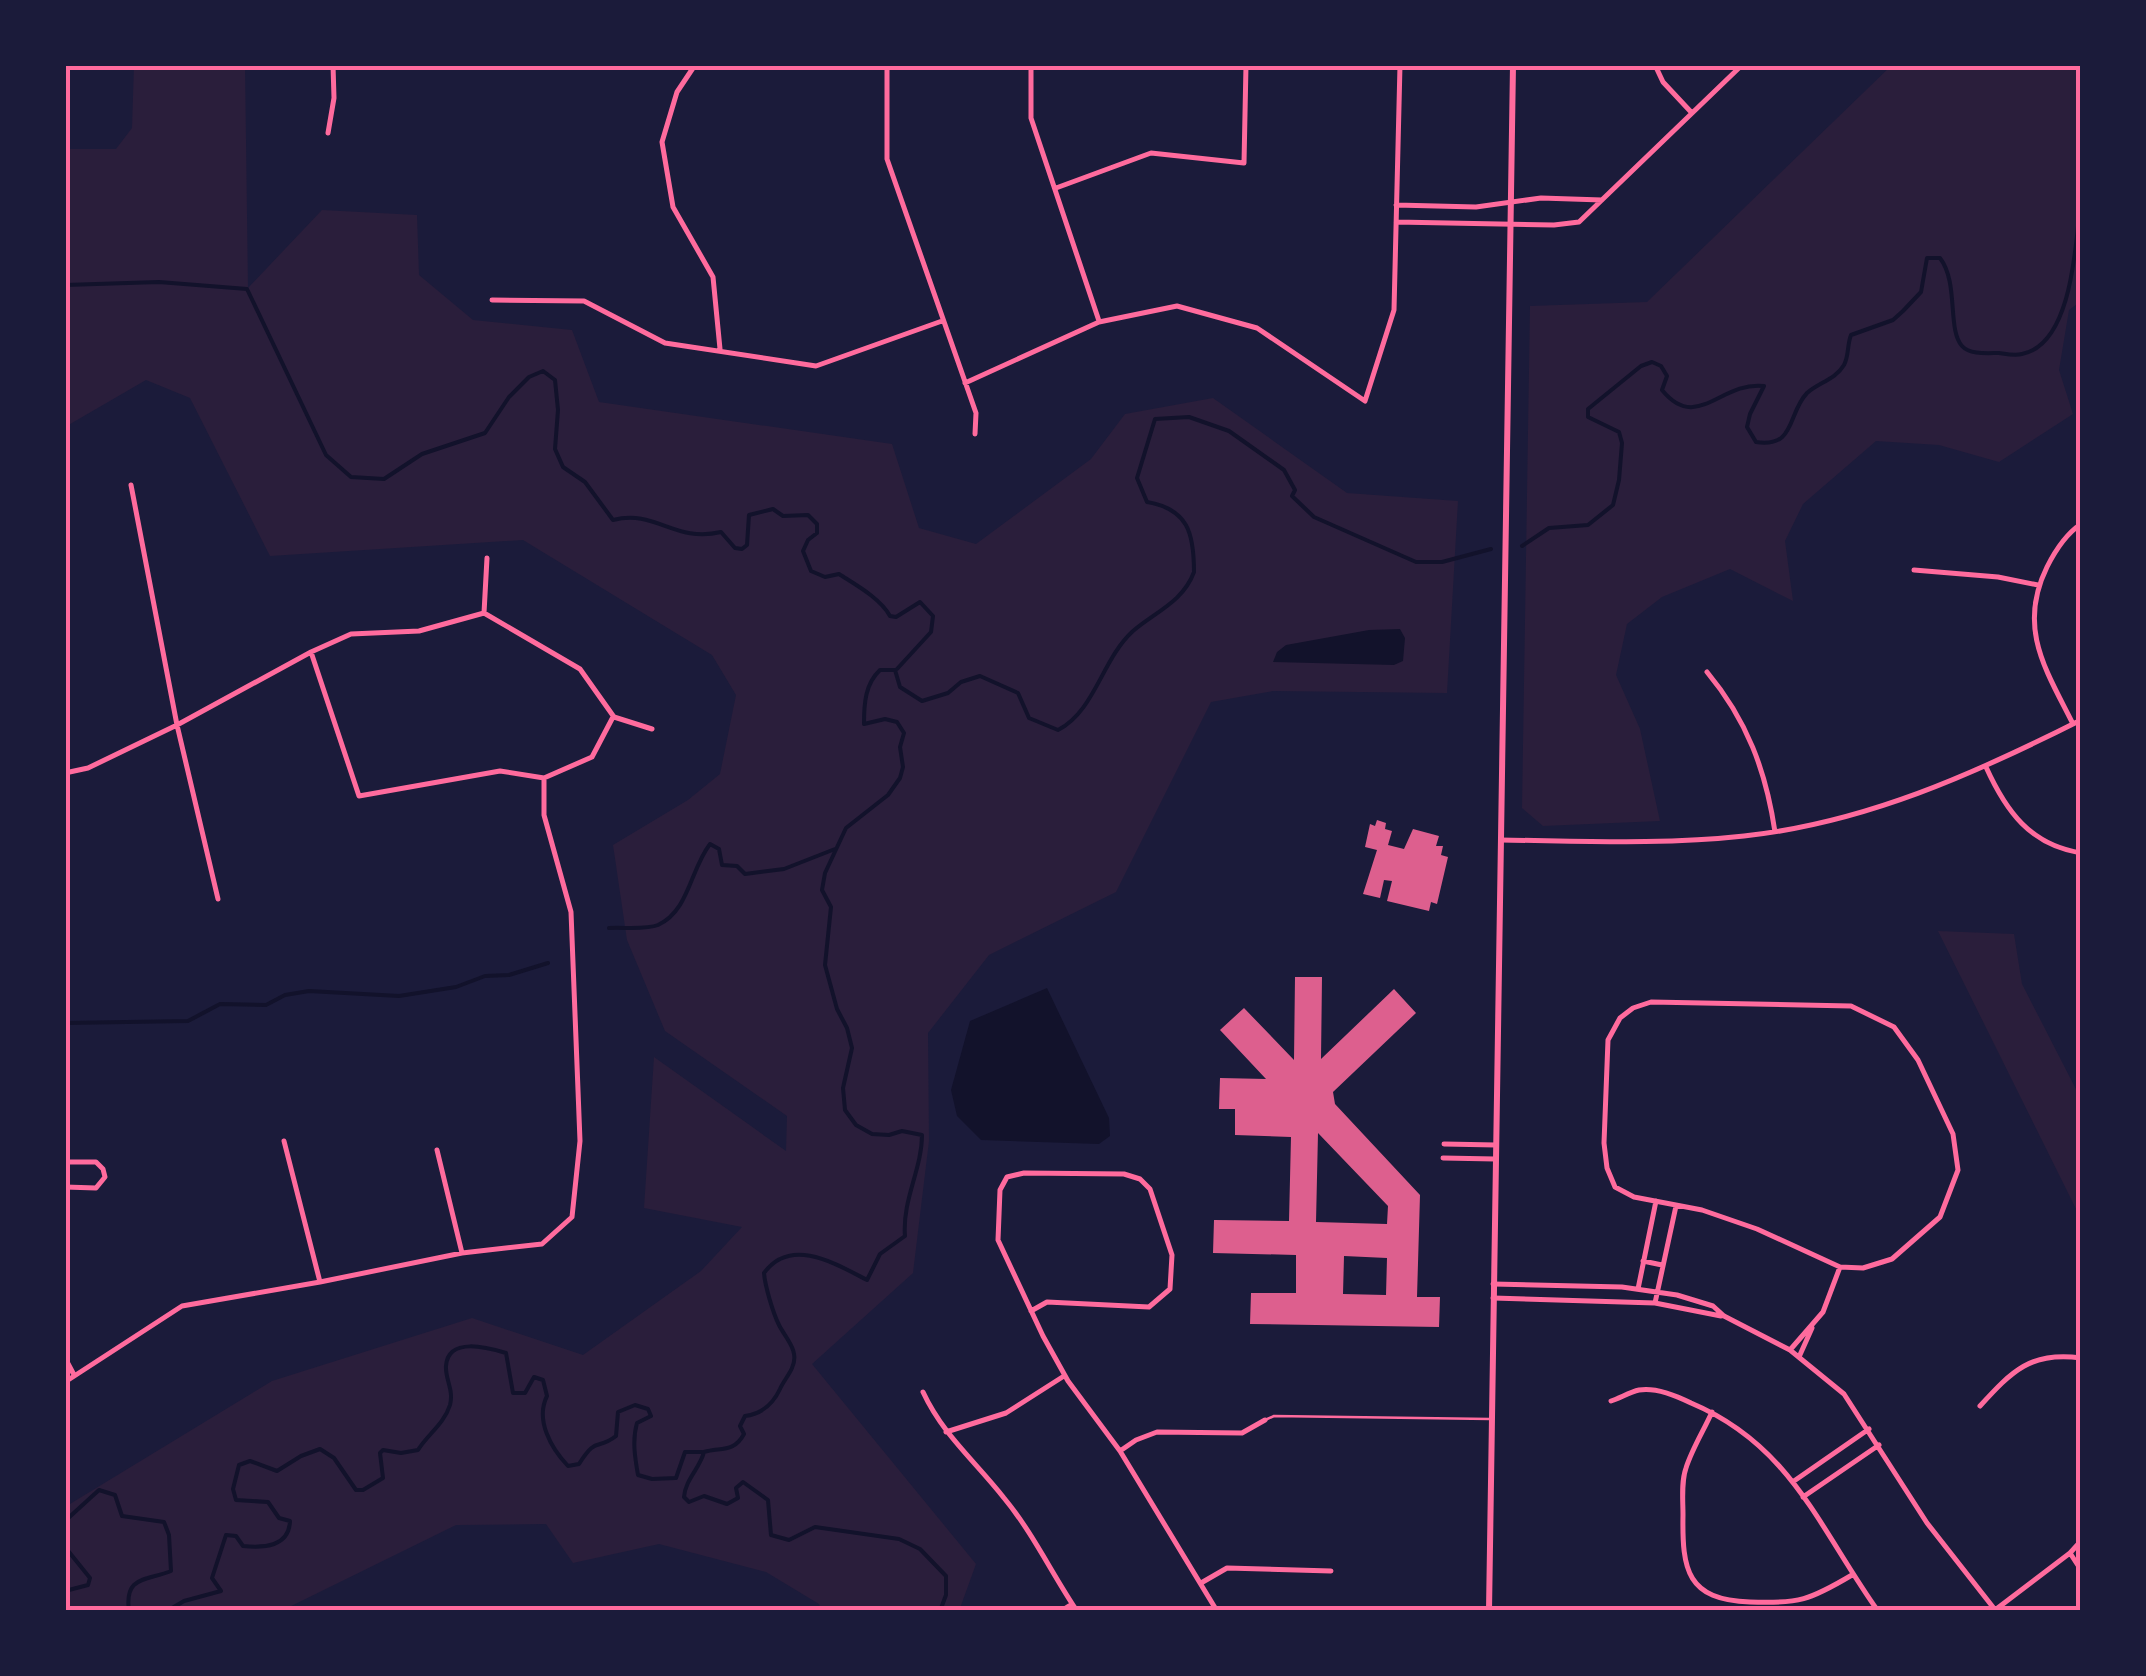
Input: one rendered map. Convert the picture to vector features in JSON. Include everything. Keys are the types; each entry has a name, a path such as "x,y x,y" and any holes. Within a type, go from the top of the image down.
{"main road":[{"path":"1488,1611 1513,65"}],"street":[{"path":"328,134 334,98 333,65"},
{"path":"695,65 677,92 662,142 673,206 712,276 720,349"},
{"path":"887,65 887,160 976,413 976,434"},
{"path":"1031,65 1030,118 1099,322"},
{"path":"1056,188 1151,153 1244,163 1246,65"},
{"path":"966,383 1099,322 1177,306 1257,328 1365,400 1394,310 1400,65"},
{"path":"1655,65 1663,82 1691,112"},
{"path":"1396,222 1579,222 1742,65"},
{"path":"1396,205 1476,207 1549,198 1602,200"},
{"path":"492,300 584,301 665,343 816,366 942,321"},
{"path":"130,486 177,726 218,899"},
{"path":"2073,724 2036,640 2034,611 2038,585 2056,550 2081,524"},
{"path":"484,613 486,558"},
{"path":"1914,570 1998,576 2038,585"},
{"path":"65,773 88,768 177,726 311,652 352,634 419,630 484,613 580,669 614,717 652,729"},
{"path":"311,652 359,796 500,770 544,778 592,757 614,717"},
{"path":"1708,672 1736,710 1756,750 1776,832"},
{"path":"1501,840 1666,842 1776,832 1888,804 1986,767 2081,720"},
{"path":"1986,767 2005,805 2026,830 2047,843 2081,853"},
{"path":"65,1382 182,1306 462,1253 542,1244 572,1217 580,1141 571,912 544,815 544,778"},
{"path":"1651,1002 1851,1006 1894,1027 1918,1060 1953,1134 1958,1170 1940,1217 1907,1248 1879,1264 1840,1268 1757,1229 1634,1197 1616,1187 1607,1168 1604,1144 1608,1040 1620,1018 1651,1002"},
{"path":"284,1141 320,1282"},
{"path":"1444,1144 1496,1145"},
{"path":"437,1150 462,1253"},
{"path":"1444,1158 1495,1160"},
{"path":"65,1162 96,1162 104,1169 105,1177 96,1188 65,1187"},
{"path":"1031,1311 1047,1302 1150,1307 1170,1289 1172,1255 1150,1189 1140,1178 1124,1174 1040,1173 1007,1177 1000,1190 998,1240 1031,1311 1065,1376 1120,1452 1217,1611"},
{"path":"1638,1289 1656,1202"},
{"path":"1655,1303 1676,1206"},
{"path":"1643,1261 1662,1264"},
{"path":"1790,1350 1830,1299 1840,1268"},
{"path":"1493,1284 1656,1291 1713,1306 1724,1316 1790,1350 1844,1394 1927,1524 1995,1610 2070,1553 2081,1540"},
{"path":"1493,1298 1655,1303 1724,1316"},
{"path":"1799,1357 1813,1325"},
{"path":"65,1358 73,1374"},
{"path":"1980,1406 2035,1358 2081,1358"},
{"path":"946,1432 1006,1412 1065,1376"},
{"path":"1611,1401 1641,1390 1656,1391 1712,1412 1754,1439 1794,1481 1878,1611"},
{"path":"922,1392 936,1420 1005,1499 1077,1611"},
{"path":"1712,1412 1684,1477 1684,1559 1698,1588 1707,1595 1735,1602 1797,1602 1812,1598 1852,1575"},
{"path":"1120,1452 1157,1432 1242,1432 1266,1420"},
{"path":"1794,1481 1869,1429"},
{"path":"1804,1497 1879,1445"},
{"path":"2070,1553 2081,1570"},
{"path":"1201,1583 1227,1568 1331,1571"},
{"path":"1061,1611 1072,1604"}],"lane":[{"path":"1266,1420 1274,1416 1492,1418"}],"shaded area":[{"path":"134,65 245,65 248,288 322,210 417,215 419,275 473,320 572,330 599,402 892,444 919,528 976,544 1091,459 1125,414 1213,398 1347,493 1458,501 1447,693 1273,691 1211,702 1116,892 989,955 928,1033 929,1141 913,1273 812,1364 976,1564 959,1611 821,1611 819,1604 766,1572 659,1544 573,1563 546,1524 456,1525 281,1611 65,1611 65,1507 272,1381 472,1318 583,1355 701,1271 742,1227 644,1208 654,1057 786,1151 787,1116 665,1031 627,940 613,845 688,800 720,774 736,695 712,655 523,540 270,556 190,398 146,380 65,427 65,149 116,149 132,128"},
{"path":"1892,65 2081,65 2081,301 2069,310 2059,370 2073,414 1999,462 1939,445 1876,441 1803,504 1785,541 1793,601 1730,569 1662,597 1627,624 1616,675 1640,729 1660,821 1543,826 1522,808 1530,306 1647,302"},
{"path":"1400,629 1405,638 1403,661 1394,665 1273,662 1286,645 1369,630"},
{"path":"1938,931 2014,934 2022,984 2081,1099 2081,1219"},
{"path":"1047,988 1109,1118 1110,1136 1099,1144 981,1140 957,1116 951,1090 970,1021"}],"building":[{"path":"1377,820 1392,831 1388,845 1404,849 1413,829 1439,836 1436,846 1443,846 1441,855 1448,857 1437,904 1431,902 1429,911 1387,901 1392,881 1384,880 1380,898 1363,894 1377,850 1365,847 1370,824 1375,826"},
{"path":"1295,977 1322,977 1321,1059 1394,989 1416,1013 1333,1092 1335,1104 1420,1195 1417,1297 1440,1297 1439,1327 1250,1324 1251,1293 1296,1293 1296,1255 1213,1253 1214,1220 1289,1221 1291,1137 1235,1135 1235,1109 1219,1109 1220,1078 1266,1079 1220,1030 1244,1008 1294,1060","holes":["1318,1133 1388,1206 1387,1224 1316,1222","1344,1256 1387,1258 1386,1295 1343,1294"]}],"waterway":[{"path":"1522,546 1549,528 1588,525 1613,505 1622,443 1619,432 1588,417 1588,409 1641,366 1652,362 1661,366 1667,376 1662,390 1687,407 1748,387 1764,386 1747,427 1756,442 1778,440 1789,428 1807,393 1844,365 1851,335 1893,320 1921,292 1927,258 1940,258 1946,268 1955,329 1965,349 2016,355 2039,346 2052,331 2069,287 2081,197"},
{"path":"65,285 159,282 247,289 326,455 351,477 384,479 422,454 485,433 509,397 529,377 543,371 555,380 555,449 563,467 585,482 613,520 641,519 690,533 721,532 735,548 742,549 747,545 749,515 773,509 783,516 808,515 817,524 817,533 803,551 811,571 825,577 839,574 874,598 890,616 896,617 920,602 933,616 931,632 897,669"},
{"path":"940,1611 946,1595 946,1576 920,1549 899,1539 815,1527 789,1540 771,1535 768,1500 743,1482 736,1488 738,1498 727,1504 704,1496 689,1502 684,1497 704,1452 736,1444 744,1434 740,1426 745,1416 770,1404 792,1368 793,1351 774,1314 764,1273 775,1262 800,1255 828,1261 867,1280 880,1254 905,1236 906,1210 922,1135 902,1131 872,1134 856,1125 845,1110 843,1088 852,1048 825,965 831,907 822,890 825,873 846,828 888,795 903,767 900,747 904,733 897,722 885,719 864,724 871,682 880,670 895,670 900,687 922,701 980,676 1018,693 1029,718 1058,730 1071,721 1090,698 1122,643 1176,599 1194,572 1186,525 1172,510 1147,502 1137,478 1155,419 1189,417 1229,431 1284,470 1295,490 1292,496 1314,517 1416,562 1442,562 1491,549"},
{"path":"609,928 653,927 668,919 683,900 710,844 719,849 722,865 737,866 745,874 784,869 835,849"},
{"path":"65,1023 188,1021 220,1004 266,1005 285,995 309,991 399,996 456,987 485,976 509,975 548,963"},
{"path":"167,1611 184,1601 221,1591 212,1578 226,1535 236,1536 243,1546 259,1547 280,1541 289,1530 290,1521 279,1518 268,1502 236,1500 233,1489 239,1465 250,1461 277,1471 320,1449 334,1458 356,1490 363,1490 383,1478 383,1450 418,1450 444,1418 451,1400 448,1357 461,1347 506,1353 513,1393 525,1393 534,1377 543,1380 547,1396 544,1424 568,1466 579,1464 594,1446 616,1436 618,1412 635,1405 648,1409 651,1416 637,1423 635,1429 638,1475 676,1478 685,1452 702,1452"},
{"path":"65,1521 99,1490 115,1495 122,1516 164,1522 169,1535 171,1571 134,1585 128,1599 129,1611"},
{"path":"65,1547 90,1578 88,1585 65,1591"}]}
